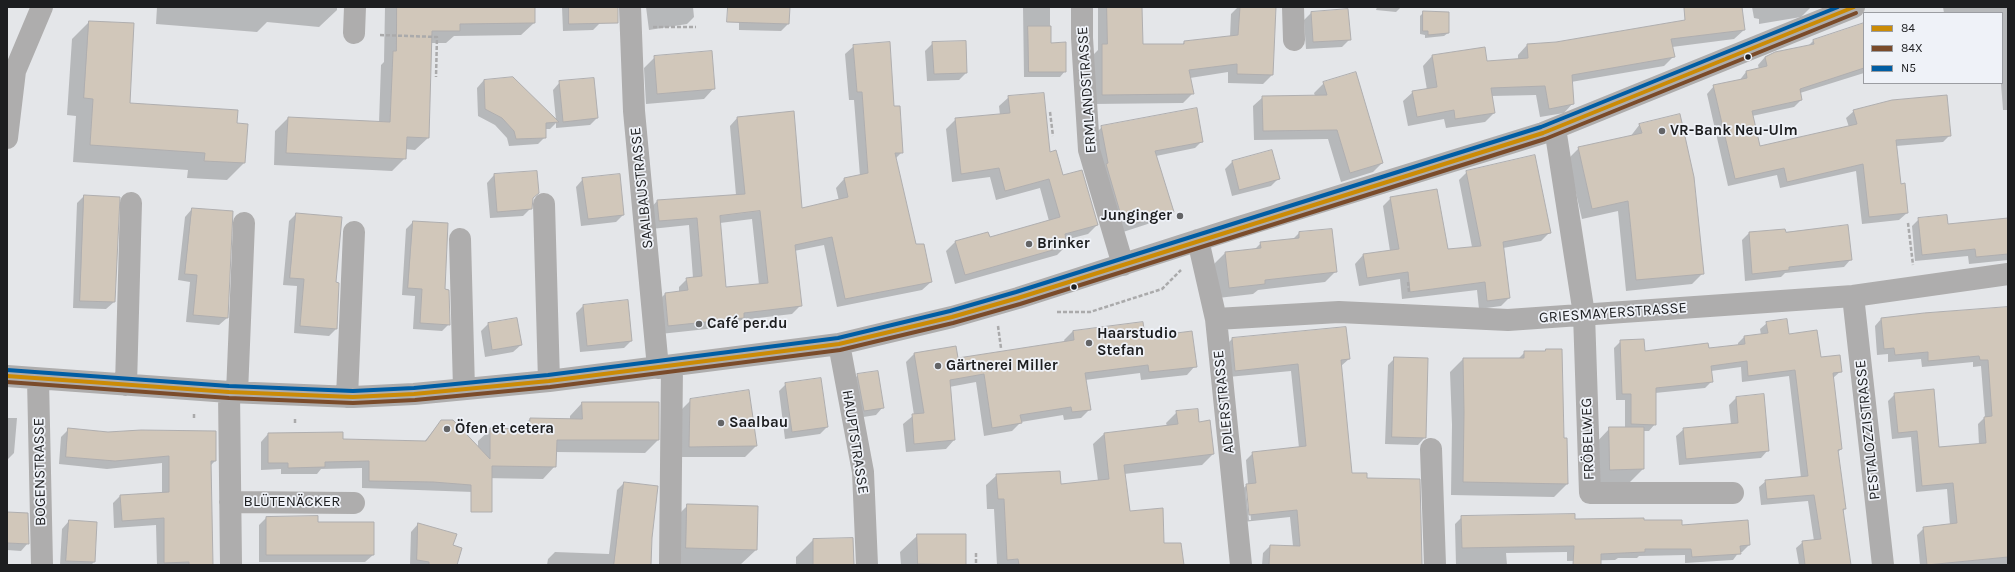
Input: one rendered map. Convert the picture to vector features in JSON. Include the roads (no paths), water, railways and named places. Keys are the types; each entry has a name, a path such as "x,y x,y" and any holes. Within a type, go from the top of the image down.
{"street":[{"path":"7,138 11,68 42,7"},
{"path":"354,33 355,7"},
{"name":"ERMLANDSTRASSE","path":"1082,7 1082,38 1088,150 1123,265"},
{"path":"1294,7 1294,40"},
{"path":"7,376 233,392 347,397 464,389 550,381 839,344 968,312 1123,265 1555,128 1854,7"},
{"name":"SAALBAUSTRASSE","path":"630,17 634,111 665,367 670,565"},
{"path":"1555,128 1584,314"},
{"path":"126,385 130,203"},
{"path":"544,204 550,381"},
{"name":"BLÜTENÄCKER","path":"231,565 230,502 233,392 244,223"},
{"path":"347,397 354,232"},
{"path":"460,239 464,389"},
{"name":"ADLERSTRASSE","path":"1198,240 1216,319 1241,565"},
{"name":"GRIESMAYERSTRASSE","path":"1216,319 1339,312 1508,320 1853,296 2008,274"},
{"name":"PESTALOZZISTRASSE","path":"1853,296 1883,565"},
{"name":"FRÖBELWEG","path":"1584,314 1590,493 1733,493"},
{"name":"HAUPTSTRASSE","path":"839,344 863,472 867,565"},
{"name":"BOGENSTRASSE","path":"38,378 42,565"},
{"path":"1431,449 1435,565"},
{"name":"BLÜTENÄCKER","path":"230,502 354,503"}],"place":[{"name":"VR-Bank Neu-Ulm","path":"1662,131"},
{"name":"Junginger","path":"1180,216"},
{"name":"Brinker","path":"1029,244"},
{"name":"Café per.du","path":"699,324"},
{"name":"Haarstudio Stefan","path":"1089,343"},
{"name":"Gärtnerei Miller","path":"938,366"},
{"name":"Saalbau","path":"721,423"},
{"name":"Öfen et cetera","path":"447,429"}]}
